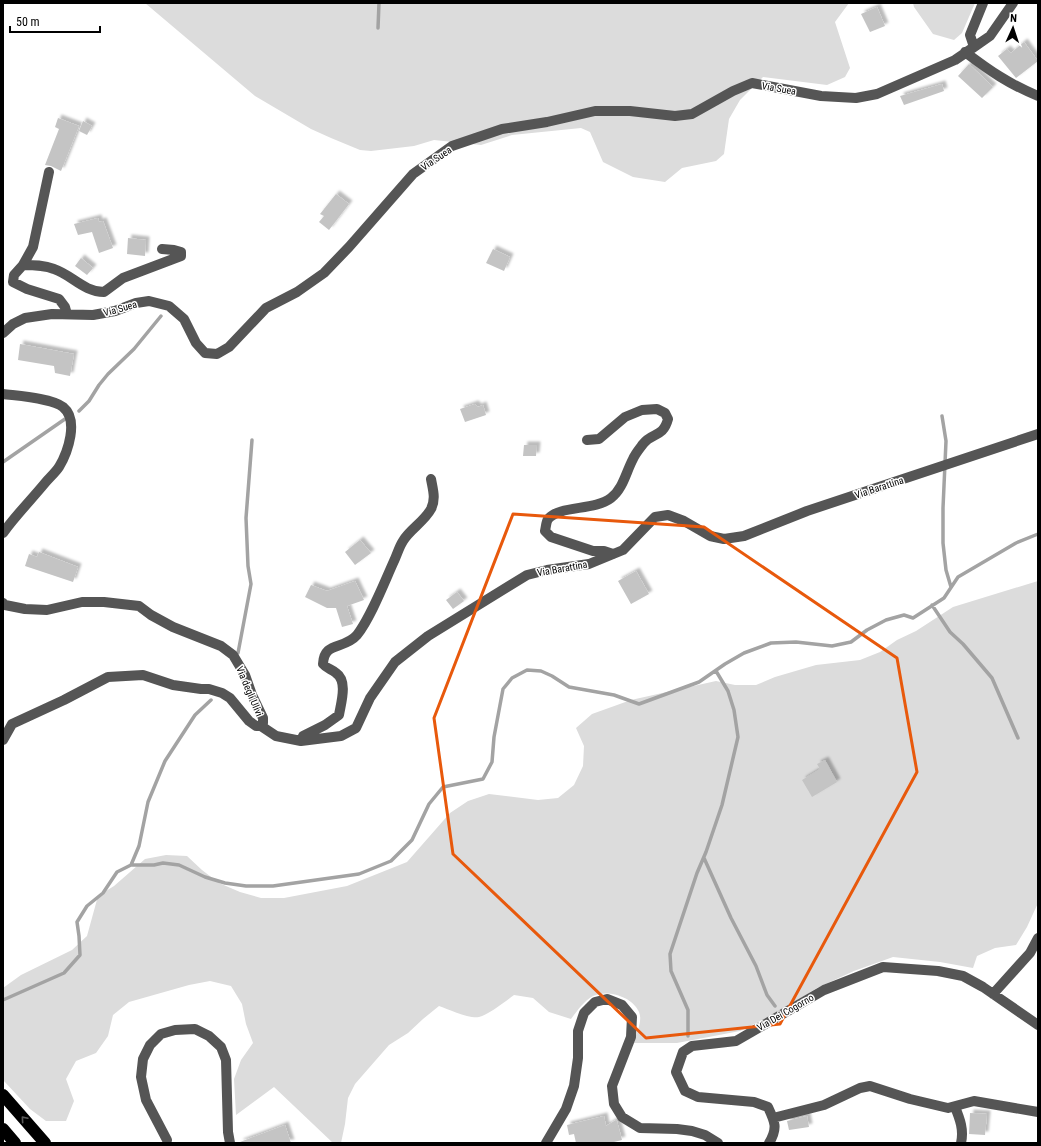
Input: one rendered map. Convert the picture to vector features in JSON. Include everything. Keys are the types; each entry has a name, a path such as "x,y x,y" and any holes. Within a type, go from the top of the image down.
{"highway":[{"path":"3,1095 45,1143"},
{"path":"3,1129 15,1143"}],"street":[{"path":"974,47 970,35 983,3"},
{"name":"Via Suea","path":"3,333 13,324 25,318 52,314 93,316 115,311 136,303 149,301 169,306 184,319 196,343 206,353 217,354 229,347 266,308 297,292 324,273 349,247 413,174 452,146 502,129 547,122 595,111 630,111 676,116 692,114 733,91 752,83 821,96 856,98 877,94 955,60 990,36 1013,3"},
{"path":"965,52 1002,79 1014,86 1038,96"},
{"path":"49,172 33,247 23,265 14,276 13,282 27,289 59,299 65,307 67,314"},
{"path":"23,265 38,265 55,269 92,291 104,292 123,278 181,256 181,252 162,249"},
{"path":"3,394 40,399 62,406 69,413 72,430 67,449 59,467 3,533"},
{"path":"587,440 598,439 625,417 642,410 657,409 665,413 668,419 662,432 645,441 633,458 620,489 612,498 601,504 554,514 547,520 545,531 551,537 593,551 604,551 613,554"},
{"name":"Via Barattina","path":"261,726 276,736 301,741 341,736 356,728 370,698 395,662 428,636 527,575 547,570 588,564 623,550 655,517 668,515 684,521 710,536 724,539 744,536 807,511 1038,434"},
{"path":"301,741 303,736 325,725 339,715 343,691 341,678 336,672 326,668 323,664 323,657 326,651 349,642 356,635 372,609 403,540 420,523 430,510 434,498 432,479"},
{"name":"Via degli Ulivi","path":"3,603 5,605 25,609 47,610 82,602 104,602 139,606 151,615 173,626 221,646 233,656 245,675 252,695 263,718 263,724 261,726 256,726 249,721 230,698 222,693 209,689 173,685 143,675 108,677 64,700 12,724 3,740"},
{"path":"993,994 1030,953 1038,938"},
{"name":"Via Dei Cogorno","path":"773,1118 768,1107 754,1102 698,1097 686,1091 676,1072 683,1052 692,1046 736,1042 824,990 883,967 938,971 963,976 984,987 1038,1025"},
{"path":"546,1143 566,1109 574,1086 578,1058 578,1031 584,1013 595,1002 607,999 622,1005 632,1018 631,1037 612,1086 614,1104 622,1117 640,1128 692,1131 705,1135 718,1143"},
{"path":"167,1140 146,1100 141,1076 143,1059 150,1045 161,1034 175,1030 195,1029 209,1036 221,1047 226,1060 228,1132 230,1143"},
{"path":"769,1143 775,1134 773,1118 824,1105 860,1088 870,1086 948,1108 974,1101 981,1101 1038,1112"},
{"path":"955,1107 962,1125 963,1136 961,1143"}],"highlighted area":[{"path":"513,514 704,527 897,658 917,772 780,1024 646,1038 453,854 434,718"}],"shaded area":[{"path":"145,3 849,3 835,22 850,68 845,77 827,85 763,77 740,100 729,119 724,154 716,161 682,168 665,182 633,177 603,162 590,132 581,128 512,135 481,145 434,140 414,146 371,151 360,150 311,129 255,96"},
{"path":"913,3 975,3 962,33 954,40 933,34 914,7"},
{"path":"1038,581 1038,903 1027,927 1016,945 995,948 977,956 973,968 940,962 893,957 854,971 817,988 773,1015 740,1031 677,1043 634,1043 640,1023 639,1012 636,1007 626,998 613,994 606,993 593,996 584,1003 571,1019 549,1012 533,998 514,995 492,1011 479,1017 464,1015 439,1006 408,1033 389,1045 355,1084 348,1098 341,1143 333,1143 274,1087 236,1115 234,1079 241,1060 253,1043 246,1024 242,1004 231,986 210,981 189,985 129,1002 113,1015 108,1036 96,1053 76,1061 66,1079 74,1101 66,1121 46,1121 30,1109 3,1080 3,988 21,975 72,950 87,936 98,896 114,886 145,859 166,855 187,856 219,883 240,892 261,898 284,898 347,886 407,862 450,813 468,801 489,794 538,800 558,798 574,785 583,766 584,746 576,728 592,714 631,700 716,681 735,685 756,685 775,677 816,665 860,660 880,652 897,640 916,631 953,607"}],"building":[{"path":"877,7 885,26 870,32 861,14"},
{"path":"1024,42 1038,61 1016,78 998,56 1007,49 1011,53"},
{"path":"969,64 993,87 982,98 958,76"},
{"path":"942,84 944,91 904,105 900,96"},
{"path":"58,118 79,126 61,171 45,165 59,129 55,127"},
{"path":"83,121 92,126 87,135 79,131"},
{"path":"336,194 349,204 329,230 319,222 324,216 320,214"},
{"path":"98,218 99,222 103,221 113,248 99,253 92,232 78,235 74,224"},
{"path":"128,238 146,240 145,256 127,254"},
{"path":"493,249 510,257 504,271 486,263"},
{"path":"81,258 93,268 87,275 75,266"},
{"path":"20,344 74,354 70,376 55,373 54,366 18,360"},
{"path":"475,404 478,407 483,405 486,415 465,422 460,409"},
{"path":"524,445 537,445 536,456 523,456"},
{"path":"360,540 371,553 355,565 345,552"},
{"path":"39,552 78,567 73,582 25,566 29,554 37,557"},
{"path":"636,571 649,594 631,604 618,581"},
{"path":"355,581 364,600 347,606 353,624 342,627 336,608 327,608 305,597 311,585 327,591"},
{"path":"457,592 464,601 453,609 446,600"},
{"path":"825,760 837,782 812,797 802,780 820,769 817,764"},
{"path":"970,1113 987,1114 985,1135 969,1134"},
{"path":"604,1116 606,1126 616,1120 617,1121 622,1140 610,1143 576,1143 574,1134 569,1135 567,1125"},
{"path":"807,1116 809,1127 789,1130 787,1121"},
{"path":"285,1125 291,1143 240,1143 240,1142"}],"waterway":[{"path":"378,28 379,3"},
{"path":"79,411 89,401 108,374 134,349 161,316"},
{"path":"942,416 946,441 943,543 946,570 951,587"},
{"path":"3,462 65,419"},
{"path":"238,653 251,584 248,566 246,518 252,440"},
{"path":"3,1000 64,973 80,955 77,922 87,906 103,893 117,872 131,865 154,865 163,863 179,865 205,877 225,883 246,886 273,886 359,874 391,861 412,840 429,804 443,787 483,779 492,762 494,737 503,689 512,678 527,670 541,671 569,687 614,695 639,704 699,682 744,653 771,643 796,642 832,646 851,642 867,630 886,620 904,615 913,618 944,598 958,577 1016,543 1038,534"},
{"path":"932,605 950,632 963,644 992,678 1018,738"},
{"path":"688,1036 688,1010 671,971 670,954 722,805 738,737 734,710 728,691 716,671"},
{"path":"131,865 139,846 148,802 165,761 195,715 211,700"},
{"path":"704,858 731,918 756,966 767,995 775,1006"}]}
